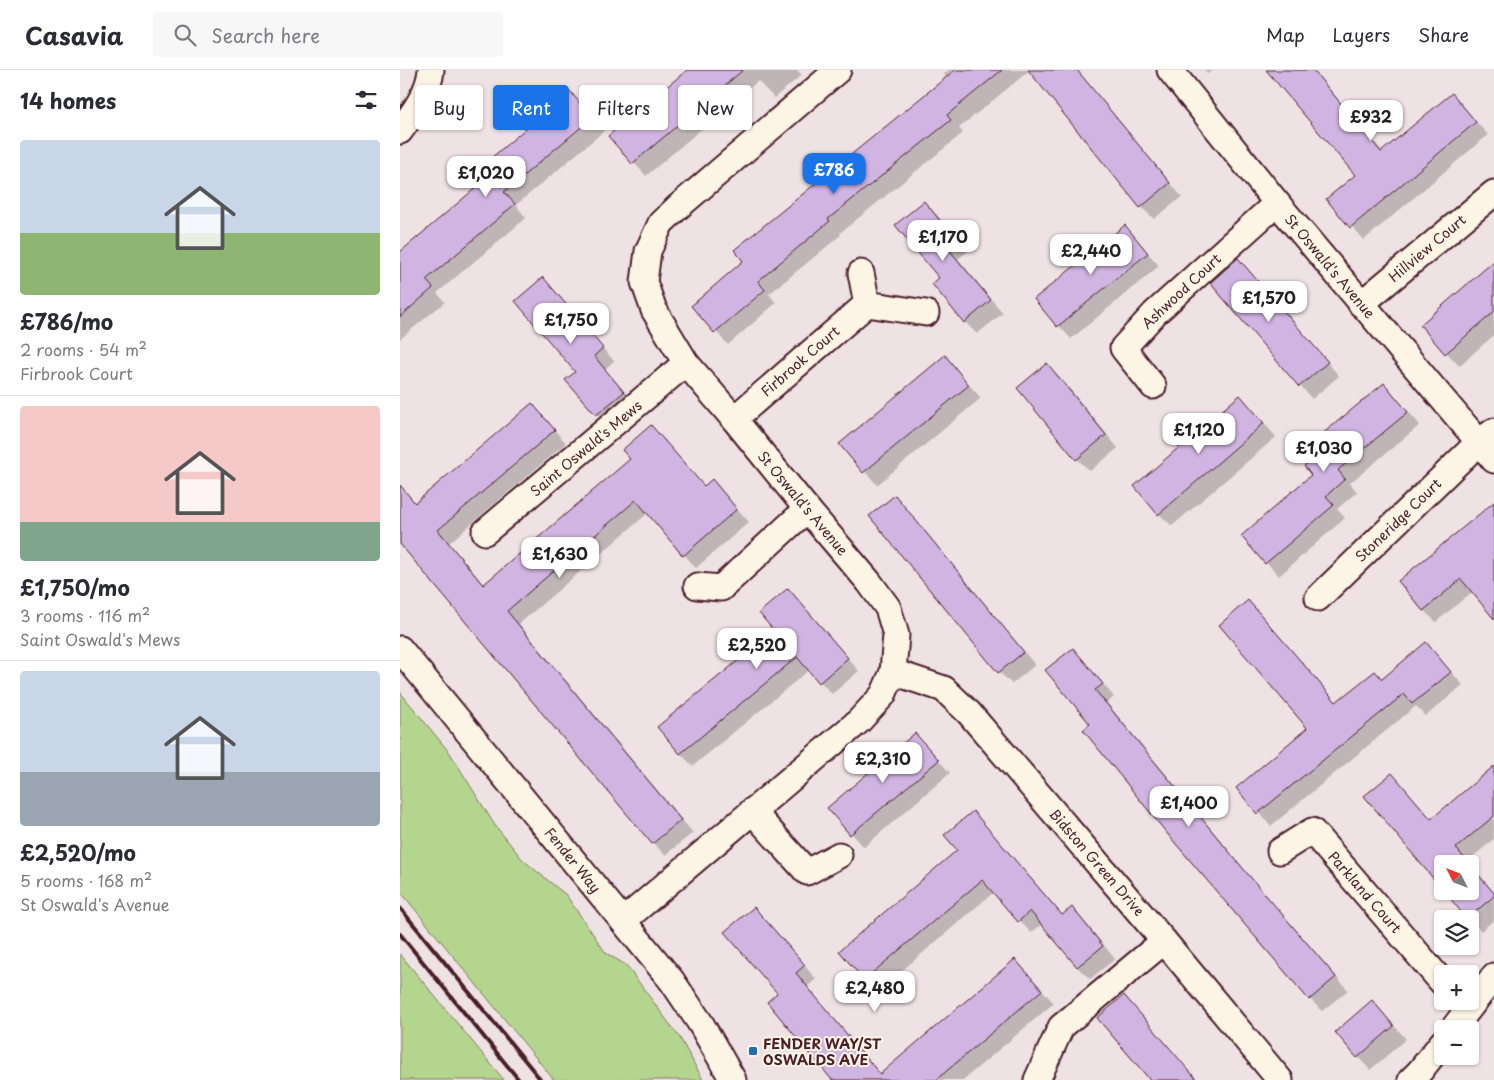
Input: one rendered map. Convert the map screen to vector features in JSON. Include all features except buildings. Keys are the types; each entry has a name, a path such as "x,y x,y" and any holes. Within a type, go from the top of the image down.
{"street":[{"path":"400,131 412,115 430,82 431,70"},
{"name":"St Oswald's Avenue","path":"623,921 859,721 883,695 893,672 896,635 888,608 869,582 686,363 654,310 644,282 648,251 661,223 838,70"},
{"name":"St Oswald's Avenue","path":"1170,70 1361,304 1489,444"},
{"name":"Hillview Court","path":"1361,304 1494,193"},
{"name":"Ashwood Court","path":"1153,386 1123,348 1176,294 1277,203"},
{"path":"861,273 866,304 926,313"},
{"name":"Firbrook Court","path":"734,419 866,304"},
{"name":"Saint Oswald's Mews","path":"485,532 686,363"},
{"name":"Stoneridge Court","path":"1318,598 1489,444"},
{"path":"697,586 721,588 807,510"},
{"name":"Fender Way","path":"400,650 672,981 701,1024 733,1080"},
{"name":"Bidston Green Drive","path":"893,672 944,689 969,712 1280,1080"},
{"path":"752,811 807,872 839,855"},
{"name":"Parkland Court","path":"1280,851 1312,830 1434,973"},
{"path":"1037,1080 1061,1026 1164,941"},
{"path":"1460,1014 1494,976"},
{"path":"1410,1080 1434,1053"}],"green space":[{"path":"400,692 450,753 494,824 523,860 566,895 606,953 626,965 680,1038 703,1080 554,1080 400,891"},
{"path":"400,954 504,1080 400,1080"}],"railway":[{"path":"400,908 541,1080"},
{"path":"400,934 519,1080"}],"place":[{"name":"FENDER WAY/ST OSWALDS AVE","path":"753,1051"}]}
